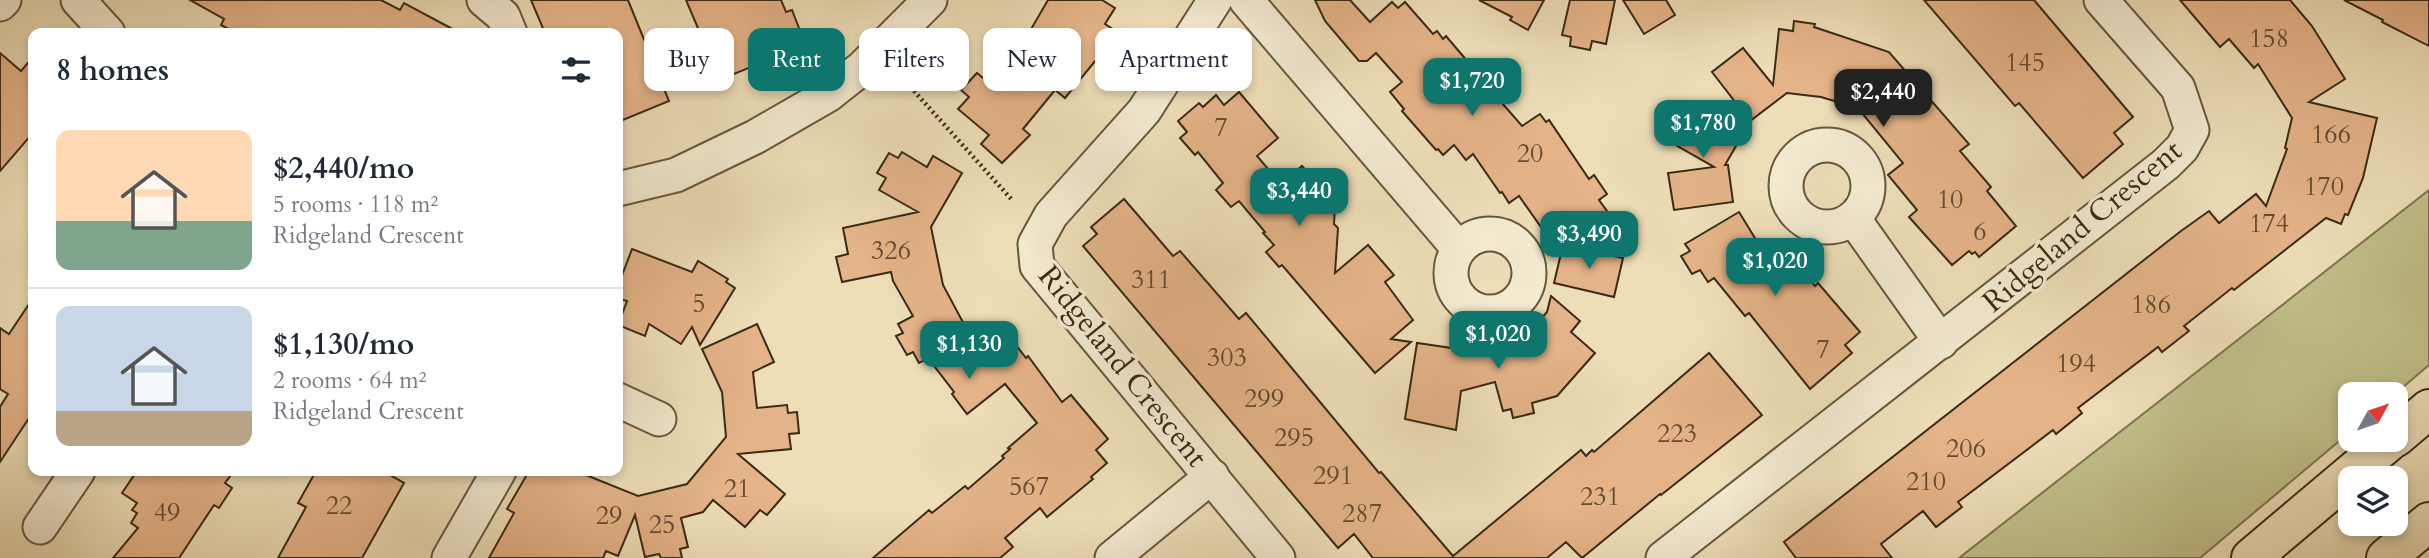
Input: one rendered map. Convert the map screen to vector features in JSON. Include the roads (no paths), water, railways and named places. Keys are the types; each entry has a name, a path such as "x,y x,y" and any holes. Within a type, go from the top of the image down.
{"main road":[{"path":"2408,426 2429,409"},
{"path":"2251,558 2377,452"},
{"path":"2386,558 2429,522"}],"street":[{"path":"0,4 4,0"},
{"path":"78,0 103,28"},
{"path":"484,0 503,16 508,28"},
{"path":"623,188 676,175 755,137 828,95 862,68 930,0"},
{"name":"Ridgeland Crescent","path":"1215,0 1144,111 1051,215 1035,244 1038,266 1278,558"},
{"path":"1247,0 1459,249"},
{"name":"Ridgeland Crescent","path":"1663,558 1941,342 2182,148 2192,130 2178,88 2101,0"},
{"path":"1853,218 1941,342"},
{"path":"623,402 659,419"},
{"path":"40,527 75,476"},
{"path":"449,558 496,476"},
{"path":"1112,558 1212,476"}]}
